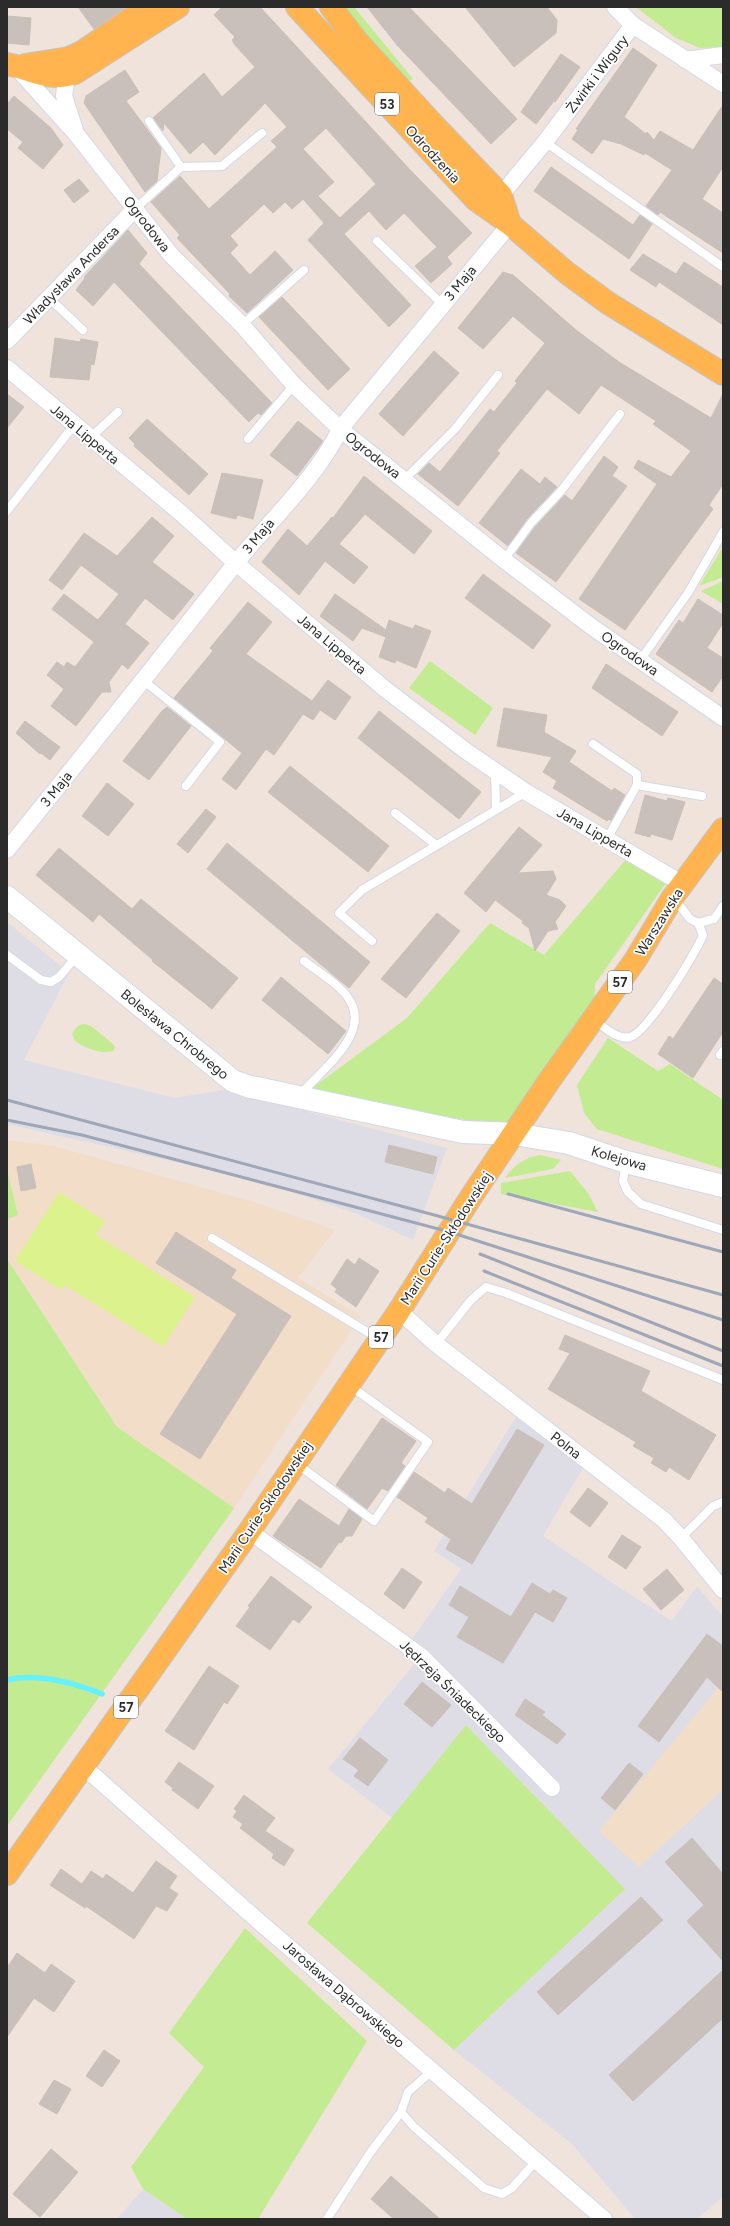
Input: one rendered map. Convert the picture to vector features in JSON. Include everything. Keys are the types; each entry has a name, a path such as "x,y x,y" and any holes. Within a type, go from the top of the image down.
{"main road":[{"path":"11,65 69,58 82,52 148,7"},
{"path":"11,65 44,76 67,75 91,64 178,7"},
{"name":"Odrodzenia","path":"298,7 476,200 510,224 567,273 608,303 723,374"},
{"name":"Odrodzenia","path":"331,7 357,40 416,106 501,195 510,224"},
{"path":"476,200 501,195"},
{"name":"Warszawska","path":"514,1134 636,959 678,891 723,829"},
{"name":"Marii Curie-Skłodowskiej","path":"7,1874 84,1767 249,1531 399,1311 471,1197 514,1134"}],"street":[{"name":"Żwirki i Wigury","path":"501,195 545,142 633,26 615,7"},
{"path":"633,26 723,84"},
{"path":"685,60 723,55"},
{"name":"Ogrodowa","path":"11,65 77,135 171,254 242,325 294,385 340,429 405,479 504,560 592,627 641,659 723,718"},
{"name":"Ogrodowa","path":"67,75 64,96 77,135"},
{"name":"Władysława Andersa","path":"7,341 135,209"},
{"name":"3 Maja","path":"7,850 144,681 236,563 332,446 340,429 442,304 510,224"},
{"name":"Jana Lipperta","path":"7,368 182,514 236,563 385,689 495,772 607,840 678,891"},
{"name":"Bolesława Chrobrego","path":"7,897 233,1081 247,1086 463,1132 514,1134"},
{"name":"Kolejowa","path":"514,1134 569,1143 626,1162 723,1186"},
{"name":"Polna","path":"399,1311 436,1344 664,1520 681,1538 723,1590"},
{"name":"Jędrzeja Śniadeckiego","path":"249,1531 421,1656 552,1788"},
{"name":"Jarosława Dąbrowskiego","path":"84,1767 255,1918 604,2219"}],"lane":[{"path":"149,121 181,166"},
{"path":"135,209 181,166 222,166 262,133"},
{"path":"545,142 723,267"},
{"path":"377,241 442,304"},
{"path":"242,325 304,270"},
{"path":"49,298 83,330"},
{"path":"405,479 455,429 498,374"},
{"path":"248,439 294,385"},
{"path":"90,438 118,412"},
{"path":"504,560 531,523 561,491 620,414"},
{"path":"7,510 74,425"},
{"path":"641,659 688,593 723,532"},
{"path":"144,681 220,742 186,786"},
{"path":"593,744 637,774 637,785 607,840"},
{"path":"495,772 496,808"},
{"path":"637,785 702,796"},
{"path":"372,941 340,913 362,890 496,808 526,792"},
{"path":"395,813 436,845"},
{"path":"678,891 690,919 698,923 714,919 723,906"},
{"path":"594,1020 621,1038 631,1037 642,1027 650,1019 670,991 701,942 703,935 698,923"},
{"path":"7,956 41,980 51,982 59,977 78,955"},
{"path":"298,1097 344,1047 353,1032 356,1018 353,1004 345,994 304,960"},
{"path":"626,1162 623,1181 628,1192 641,1204 723,1230"},
{"path":"212,1238 380,1339"},
{"path":"436,1344 471,1300 486,1288 506,1293 723,1380"},
{"path":"294,1463 374,1521 403,1479 428,1442 348,1384"},
{"path":"681,1538 713,1506 723,1502"},
{"path":"327,2219 370,2153 401,2112 408,2092 433,2070"},
{"path":"401,2112 414,2127 484,2188 502,2194 512,2188 537,2160"}],"shaded area":[{"path":"7,922 69,973 24,1060 175,1098 224,1090 447,1148 413,1240 355,1213 260,1181 7,1124"},
{"path":"7,1140 54,1146 251,1201 335,1230 298,1278 361,1316 234,1508 117,1427 7,1259 7,1219 18,1215 7,1169"},
{"path":"520,1410 587,1461 543,1536 672,1621 697,1586 723,1617 723,1682 639,1867 723,1789 723,2197 697,2219 635,2219 572,2144 454,2050 624,1889 466,1725 392,1818 328,1769 421,1656 408,1645 461,1569 434,1551"},
{"path":"723,1682 723,1789 639,1867 599,1831"},
{"path":"143,2189 187,2219 117,2219"}],"green space":[{"path":"338,7 354,7 413,79 407,82"},
{"path":"636,7 723,7 723,47 700,48 676,38"},
{"path":"723,547 723,577 699,586"},
{"path":"723,581 723,604 701,591"},
{"path":"430,661 493,708 475,735 409,688"},
{"path":"629,856 666,883 595,984 594,1020 505,1127 307,1092 407,1018 490,923 544,955"},
{"path":"85,1024 91,1026 113,1044 115,1047 114,1050 110,1052 99,1051 83,1046 75,1041 72,1034 76,1028"},
{"path":"608,1038 658,1071 670,1064 723,1100 723,1169 597,1129 584,1113 577,1085"},
{"path":"540,1155 561,1160 553,1169 505,1178 512,1169 520,1163 529,1158"},
{"path":"7,1169 18,1215 7,1219"},
{"path":"570,1171 588,1193 598,1212 501,1194 501,1183"},
{"path":"59,1192 105,1221 96,1235 195,1297 163,1347 65,1285 61,1290 15,1261"},
{"path":"7,1259 117,1427 234,1508 7,1826"},
{"path":"466,1725 625,1889 454,2050 307,1923"},
{"path":"245,1928 367,2041 258,2219 187,2219 143,2189 131,2167 204,2067 169,2033"}],"building":[{"path":"78,7 126,7 94,29"},
{"path":"222,7 260,7 412,172 472,233 447,257 452,264 431,283 415,266 437,247 404,213 386,230 369,211 344,234 411,305 389,327 308,240 324,223 303,199 292,209 285,202 273,213 264,204 230,236 238,245 230,253 250,275 275,251 293,270 247,313 229,296 230,294 177,238 180,235 151,202 180,176 209,209 277,147 271,141 287,127 265,103 215,155 203,142 190,154 164,123 163,131 153,118 204,73 222,97 255,67 235,45 232,40 235,37 214,15","holes":["326,128 376,184 340,218 318,196 334,182 303,149"]},
{"path":"367,7 409,7 517,119 491,144 397,45"},
{"path":"465,7 547,7 557,20 556,33 514,67"},
{"path":"7,16 31,18 29,45 7,43"},
{"path":"633,48 657,65 624,117 646,134 647,132 654,140 660,131 693,150 723,105 723,167 702,199 723,213 723,253 660,212 658,215 646,206 672,170 645,153 644,155 621,144 603,139 592,154 572,139 578,130 576,129"},
{"path":"561,54 580,67 555,102 554,101 536,124 521,112"},
{"path":"125,70 139,92 126,101 161,148 157,181 145,192 84,103 86,96"},
{"path":"14,96 51,128 63,145 43,169 18,148 23,142 7,129 7,104"},
{"path":"551,167 633,225 640,215 652,224 629,259 534,191"},
{"path":"79,179 89,191 74,203 64,190"},
{"path":"128,230 147,253 139,264 272,403 261,415 258,413 249,422 114,282 93,306 76,290 85,278 84,277"},
{"path":"643,254 676,274 684,262 723,287 723,325 659,282 656,287 630,270"},
{"path":"503,272 513,275 576,330 619,362 711,418 723,394 723,484 709,505 713,509 625,630 579,599 657,484 634,468 638,460 671,477 691,451 653,424 656,421 601,385 579,414 547,389 497,451 500,453 458,506 418,474 429,463 440,472 490,409 494,412 517,383 515,381 545,343 513,316 483,349 458,328"},
{"path":"282,297 350,369 328,390 259,317"},
{"path":"55,338 80,342 81,339 98,342 94,365 91,364 89,380 50,377"},
{"path":"434,351 459,373 403,436 379,414"},
{"path":"7,394 24,407 7,428"},
{"path":"147,419 208,474 189,495 134,446 135,444 129,438"},
{"path":"298,421 323,441 297,476 270,455"},
{"path":"604,456 618,467 612,476 627,486 556,582 516,553 535,527 565,495 572,501"},
{"path":"521,469 540,484 545,477 557,487 527,519 508,546 479,523"},
{"path":"222,473 263,480 253,519 237,515 236,519 211,513"},
{"path":"364,476 432,531 414,554 365,514 339,544 368,567 354,584 325,561 299,595 262,562 288,529 307,546 332,517 333,518"},
{"path":"152,517 174,536 152,562 194,594 173,620 145,598 125,624 149,643 128,669 122,664 109,682 111,692 102,692 76,726 51,706 64,689 47,675 57,662 64,667 67,662 75,667 94,642 52,609 64,594 98,620 119,594 81,565 62,590 49,580 84,533 117,556"},
{"path":"483,574 551,625 533,649 465,598"},
{"path":"335,594 386,630 389,620 413,629 415,625 431,631 416,668 396,660 395,663 379,657 386,637 362,628 353,641 320,616"},
{"path":"698,599 723,615 723,623 707,648 723,658 723,676 712,692 656,654 679,620 683,623"},
{"path":"248,602 272,622 246,654 312,701 328,680 351,697 335,720 320,710 313,720 303,714 274,755 266,749 236,790 222,779 242,753 174,698 213,651 210,648"},
{"path":"606,664 678,712 662,736 592,688"},
{"path":"167,707 191,726 149,780 123,761 162,711"},
{"path":"504,708 547,715 544,732 576,751 569,762 612,791 614,788 625,795 611,821 609,819 607,821 553,788 557,781 543,772 552,757 497,746"},
{"path":"379,711 481,792 459,819 358,738"},
{"path":"25,721 60,747 50,760 41,753 40,754 16,733"},
{"path":"290,766 389,846 368,872 268,792"},
{"path":"107,783 134,804 108,836 82,816"},
{"path":"645,795 667,801 668,798 685,802 672,840 651,834 650,837 635,833"},
{"path":"206,809 216,817 188,853 177,844"},
{"path":"519,827 542,845 518,873 553,871 556,879 546,895 560,900 566,906 555,922 558,929 548,931 535,951 529,928 522,923 523,921 495,900 486,912 464,893"},
{"path":"227,843 370,962 349,988 207,869"},
{"path":"59,848 132,909 141,899 238,978 212,1009 152,961 153,960 99,914 93,922 36,875"},
{"path":"437,913 460,931 406,998 381,979"},
{"path":"281,977 346,1031 328,1054 262,1000"},
{"path":"714,978 723,984 723,1032 693,1078 658,1054 669,1036 673,1039"},
{"path":"389,1145 437,1157 433,1174 385,1162"},
{"path":"31,1164 36,1188 21,1191 17,1167"},
{"path":"176,1232 236,1270 231,1278 291,1316 200,1459 160,1434 237,1314 156,1263"},
{"path":"359,1258 379,1271 356,1307 335,1292 337,1289 331,1284 347,1259 355,1265"},
{"path":"565,1335 650,1371 641,1391 716,1435 689,1480 669,1467 666,1472 651,1463 654,1458 633,1446 636,1442 548,1389 570,1353 559,1349"},
{"path":"382,1418 416,1441 401,1463 405,1466 388,1491 382,1488 367,1509 336,1485"},
{"path":"517,1429 544,1445 472,1564 446,1549 451,1539 425,1522 428,1518 397,1497 414,1472 445,1493 448,1488 472,1504"},
{"path":"588,1488 608,1503 590,1527 570,1512"},
{"path":"299,1499 339,1526 349,1509 362,1519 352,1536 346,1536 341,1543 339,1542 321,1568 273,1536"},
{"path":"622,1535 641,1547 626,1569 608,1557"},
{"path":"402,1568 422,1582 404,1609 384,1594"},
{"path":"667,1569 684,1590 661,1610 643,1589"},
{"path":"271,1576 312,1607 299,1623 293,1619 270,1650 236,1626 250,1607 248,1606"},
{"path":"532,1583 550,1594 553,1590 567,1598 553,1622 535,1612 503,1663 457,1637 469,1617 449,1605 460,1586 511,1617"},
{"path":"707,1634 723,1646 723,1692 707,1677 659,1742 638,1726"},
{"path":"209,1666 239,1686 227,1704 224,1702 194,1750 165,1731"},
{"path":"422,1682 451,1705 432,1727 404,1704"},
{"path":"525,1699 545,1712 542,1715 566,1734 557,1744 515,1715"},
{"path":"360,1738 388,1760 368,1786 354,1776 359,1770 343,1759"},
{"path":"179,1762 214,1786 198,1809 172,1790 173,1788 165,1782"},
{"path":"629,1763 643,1774 615,1810 601,1798"},
{"path":"244,1795 275,1818 265,1831 294,1850 284,1866 272,1858 274,1854 240,1828 243,1824 233,1817 237,1811 234,1809"},
{"path":"692,1838 723,1874 723,1961 687,1921 704,1905 665,1862"},
{"path":"156,1861 177,1876 169,1888 178,1894 167,1911 156,1906 134,1939 86,1906 85,1908 50,1885 61,1869 82,1884 91,1871 103,1879 106,1874 133,1893"},
{"path":"641,1897 663,1920 558,2015 537,1992"},
{"path":"17,1953 45,1973 51,1964 75,1981 54,2012 34,1998 7,2037 7,1968"},
{"path":"723,1970 723,2018 633,2101 609,2075"},
{"path":"104,2050 120,2061 102,2087 86,2076"},
{"path":"54,2080 71,2089 57,2114 39,2104"},
{"path":"51,2149 78,2172 40,2217 13,2194"},
{"path":"391,2176 440,2219 394,2219 371,2199"}],"waterway":[{"path":"7,1680 19,1678 43,1678 80,1686 102,1694"}],"railway":[{"path":"7,1100 438,1216 723,1295"},
{"path":"7,1120 82,1135 450,1232 723,1320"},
{"path":"508,1194 723,1252"},
{"path":"480,1254 723,1351"},
{"path":"484,1271 723,1366"}]}
